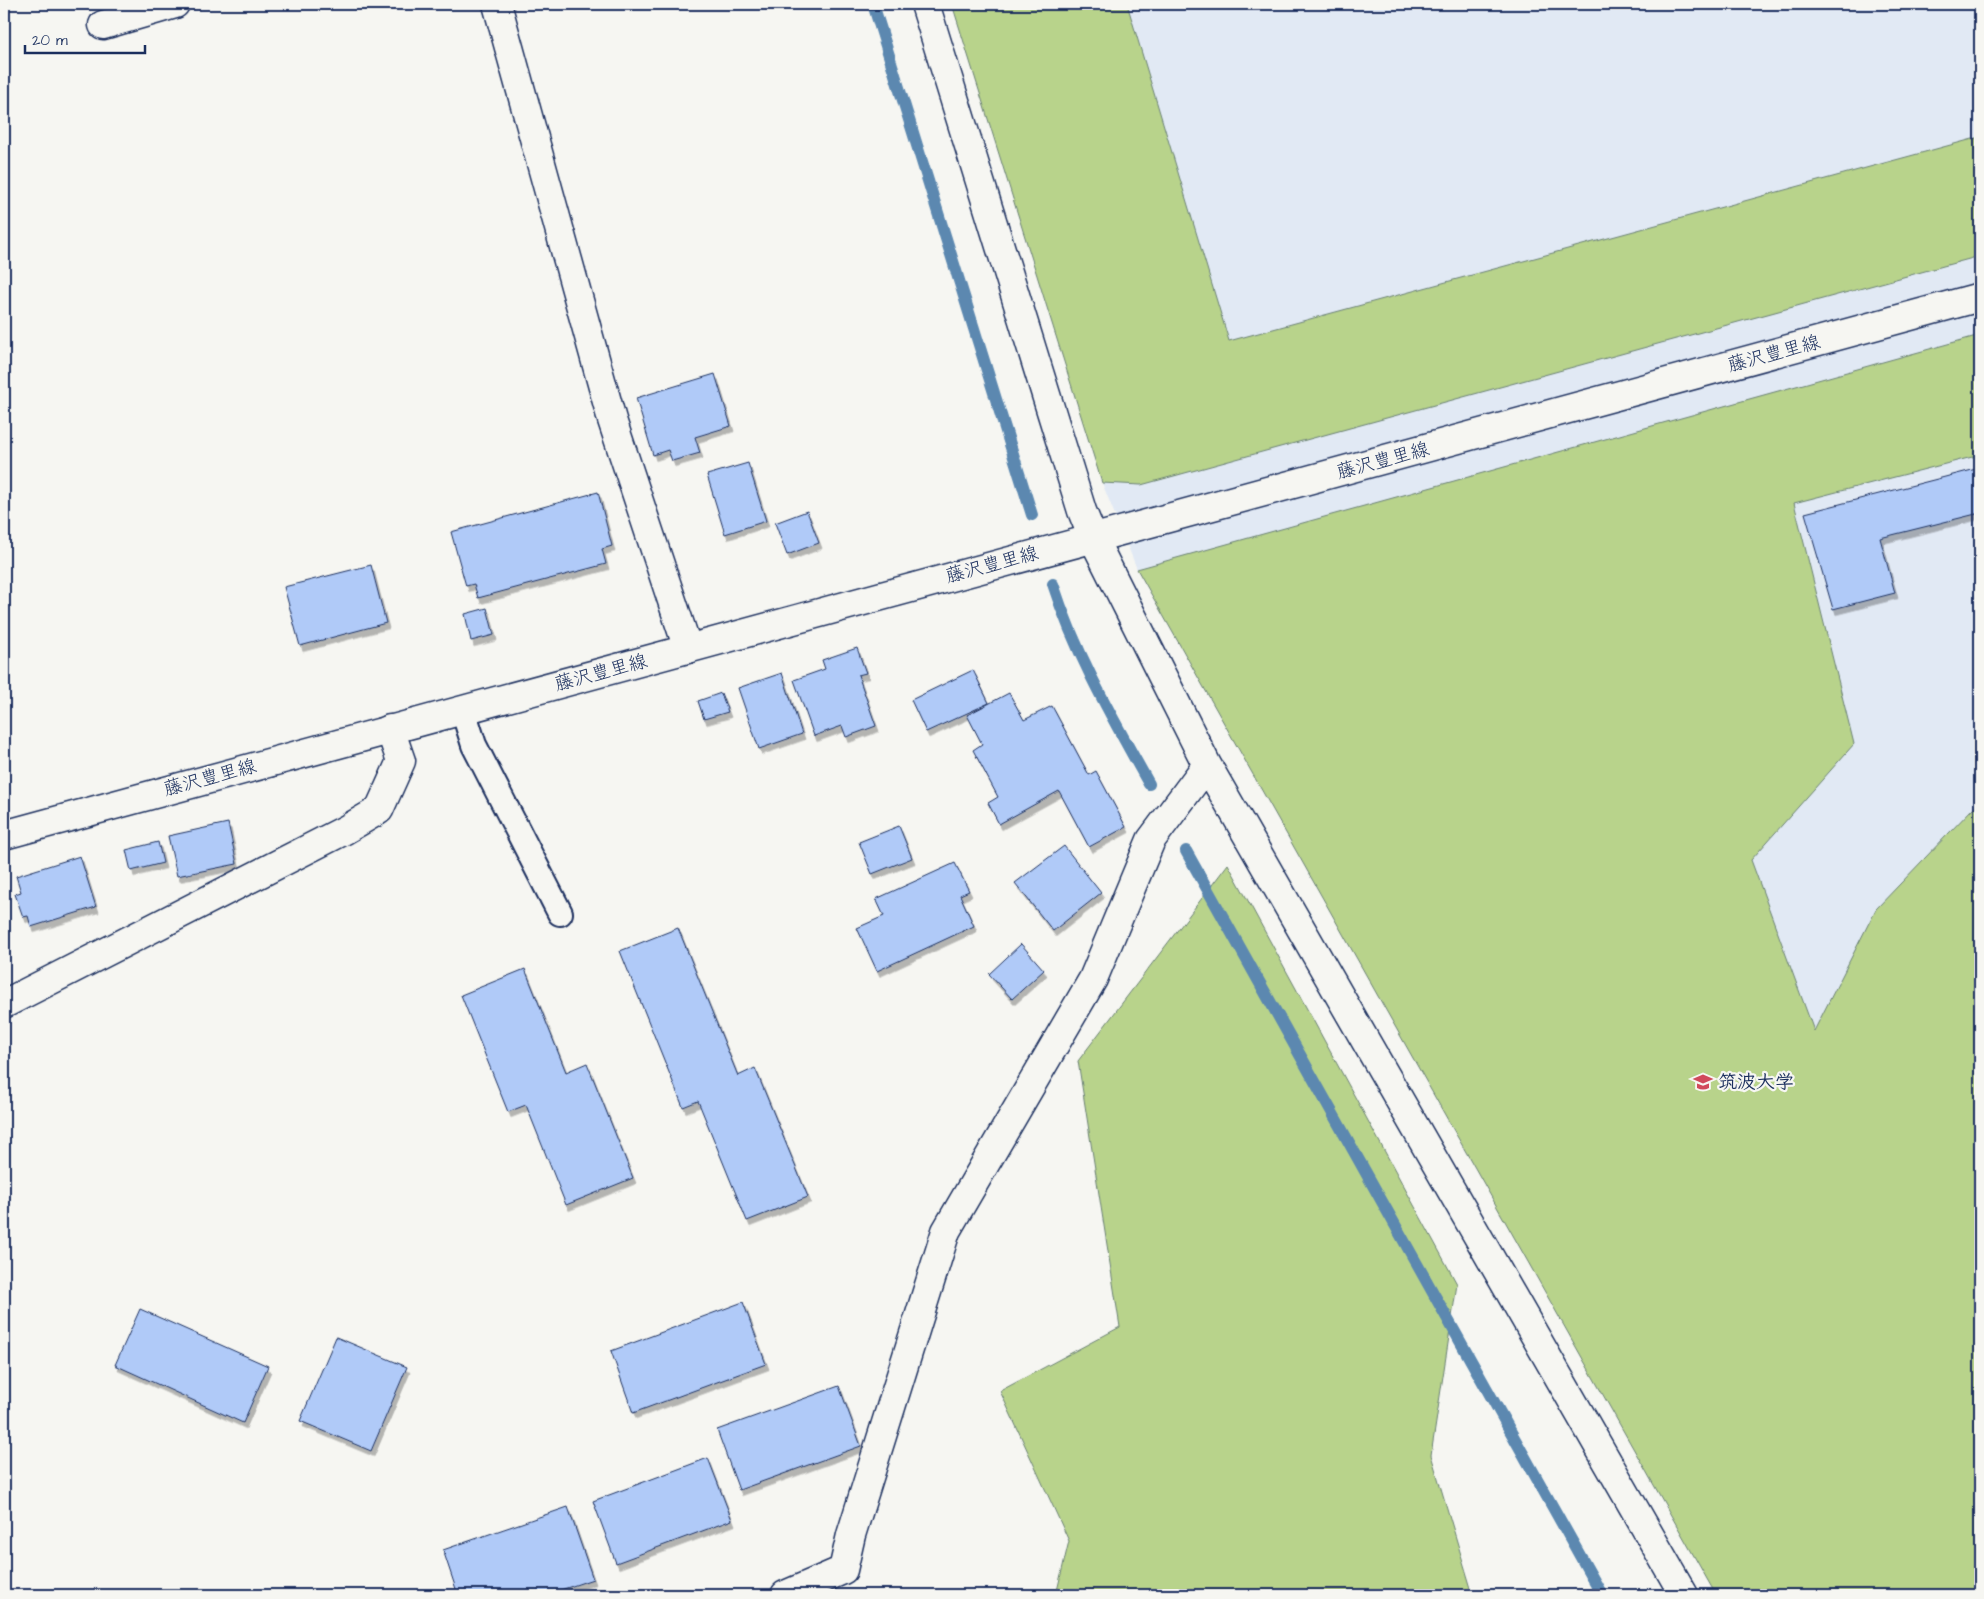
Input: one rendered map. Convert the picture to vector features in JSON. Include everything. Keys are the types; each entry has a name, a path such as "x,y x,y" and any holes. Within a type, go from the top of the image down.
{"street":[{"path":"103,25 175,4"},
{"path":"497,4 612,420 688,650"},
{"path":"925,4 1082,511 1093,538 1206,766 1684,1595"},
{"name":"藤沢豊里線","path":"4,835 1980,297"},
{"path":"4,1004 345,830 379,810 401,761 390,729"},
{"path":"785,1595 843,1570 851,1535 946,1231 1093,979 1151,840 1206,766"}],"lane":[{"path":"463,710 474,745 560,912"}],"shaded area":[{"name":"筑波大学","path":"952,4 1980,4 1980,1595 1716,1595 1137,569 1102,483"}],"green space":[{"path":"952,4 1127,4 1229,341 1980,137 1980,256 1141,485 1102,483"},
{"path":"1980,335 1980,455 1794,503 1854,744 1751,860 1814,1031 1876,909 1973,808 1980,804 1980,1595 1716,1595 1137,569"},
{"path":"1228,864 1457,1284 1431,1455 1473,1595 1056,1595 1069,1541 1000,1391 1120,1327 1078,1061"}],"building":[{"path":"715,374 731,426 695,437 700,453 672,461 668,450 653,455 636,398"},
{"path":"748,463 766,521 725,534 707,475"},
{"path":"1980,468 1980,513 1880,538 1895,593 1833,609 1805,513"},
{"path":"598,492 612,546 602,549 606,564 478,598 474,584 466,586 451,532"},
{"path":"807,511 819,543 787,555 775,523"},
{"path":"371,565 386,623 300,646 284,587"},
{"path":"487,608 494,635 471,641 465,614"},
{"path":"857,648 866,673 858,675 876,726 846,737 842,726 814,736 794,680 825,669 822,660"},
{"path":"973,670 989,703 926,732 911,700"},
{"path":"782,673 802,734 759,749 738,688"},
{"path":"721,693 728,712 704,719 698,701"},
{"path":"1009,693 1024,720 1052,706 1089,775 1096,771 1126,827 1089,847 1059,791 999,824 988,803 998,797 973,750 982,744 967,715"},
{"path":"228,823 237,864 177,876 168,836"},
{"path":"899,826 912,858 872,874 859,842"},
{"path":"158,842 163,863 131,871 126,850"},
{"path":"1064,846 1101,893 1053,931 1015,883"},
{"path":"80,856 96,907 31,927 28,916 23,917 15,894 21,892 16,876"},
{"path":"955,863 969,891 960,895 974,926 877,971 857,928 884,916 876,899"},
{"path":"678,928 738,1076 755,1068 808,1197 747,1221 698,1101 683,1107 620,951"},
{"path":"1021,944 1044,970 1012,999 989,974"},
{"path":"525,969 566,1072 587,1063 633,1178 566,1205 526,1105 508,1112 461,995"},
{"path":"743,1302 766,1364 633,1413 611,1351"},
{"path":"140,1309 268,1366 243,1423 115,1365"},
{"path":"336,1337 407,1367 371,1451 300,1421"},
{"path":"839,1386 861,1446 739,1490 717,1430"},
{"path":"708,1458 732,1520 616,1563 593,1501"},
{"path":"568,1507 593,1579 546,1595 458,1595 443,1550"}],"waterway":[{"path":"873,4 1032,515"},
{"path":"1053,584 1084,661 1149,784"},
{"path":"1186,851 1602,1595"}],"place":[{"name":"筑波大学","path":"1703,1082"}]}
